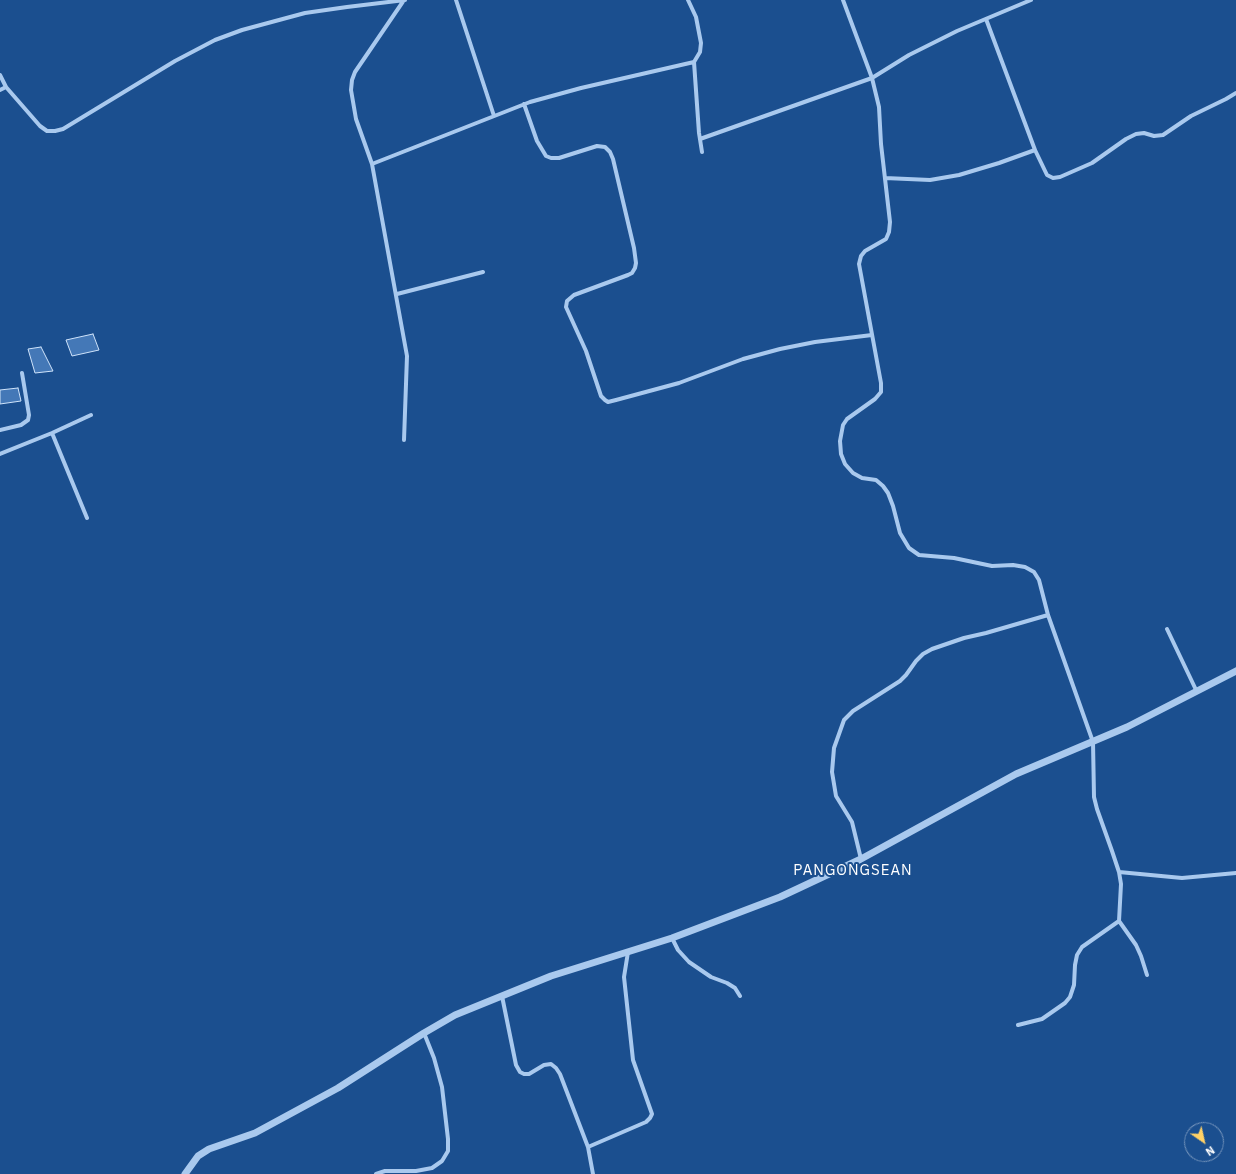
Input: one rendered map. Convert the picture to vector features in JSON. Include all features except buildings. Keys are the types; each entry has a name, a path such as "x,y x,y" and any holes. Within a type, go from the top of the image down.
{"street":[{"path":"0,75 6,87 40,126 47,131 55,131 63,129 175,61 215,40 242,30 305,13 347,6 405,0"},
{"path":"404,440 407,356 372,164 356,119 351,90 355,72 405,0"},
{"path":"456,0 494,116"},
{"path":"688,0 696,17 701,44 700,52 694,62 702,152"},
{"path":"843,0 872,78 879,107 890,232 886,239 865,251 861,256 859,264 881,383 881,392 876,399 848,419 843,425 840,441 841,454 845,464 853,474 862,478 876,480 883,486 888,493 900,533 909,548 919,555 954,558 992,566 1025,566 1034,572 1093,742 1094,796 1097,809 1119,872 1121,884 1118,921 1136,945 1147,975"},
{"path":"700,140 872,78 910,55 957,31 1031,0"},
{"path":"986,19 1035,150 1047,175 1053,178 1060,177 1092,162 1136,134 1144,133 1154,136 1163,135 1191,116 1236,93"},
{"path":"372,164 524,104 581,88 694,62"},
{"path":"0,90 6,87"},
{"path":"524,104 537,141 546,156 551,158 559,158 597,146 605,148 610,152 613,159 634,248 636,263 635,268 632,273 628,275 574,295 567,301 566,307 586,351 601,396 608,402 679,383 780,348 872,335"},
{"path":"885,178 930,180 959,175 1035,150"},
{"path":"396,294 483,272"},
{"path":"0,430 20,425 28,420 29,415 22,373"},
{"path":"0,454 91,415"},
{"path":"52,433 87,518"},
{"path":"861,859 852,822 836,796 832,772 834,748 844,720 853,711 900,681 923,654 932,649 964,638 1048,615"},
{"path":"1167,629 1197,692"},
{"path":"185,1174 198,1156 209,1149 262,1130 338,1088 455,1015 551,976 672,938 780,897 861,859 1016,774 1127,727 1236,671"},
{"path":"1119,872 1182,878 1236,873"},
{"path":"1018,1025 1042,1019 1065,1003 1070,996 1074,985 1077,954 1087,943 1118,921"},
{"path":"672,938 678,950 689,962 711,977 731,985 740,996"},
{"path":"588,1147 646,1122 652,1114 632,1060 624,977 628,952"},
{"path":"502,996 516,1065 520,1072 524,1074 529,1074 544,1065 551,1064 556,1068 560,1074 588,1147 593,1174"},
{"path":"376,1174 385,1171 416,1171 432,1168 442,1161 448,1151 442,1087 434,1058 424,1033"}],"district":[{"name":"PANGONGSEAN","path":"853,871"}]}
